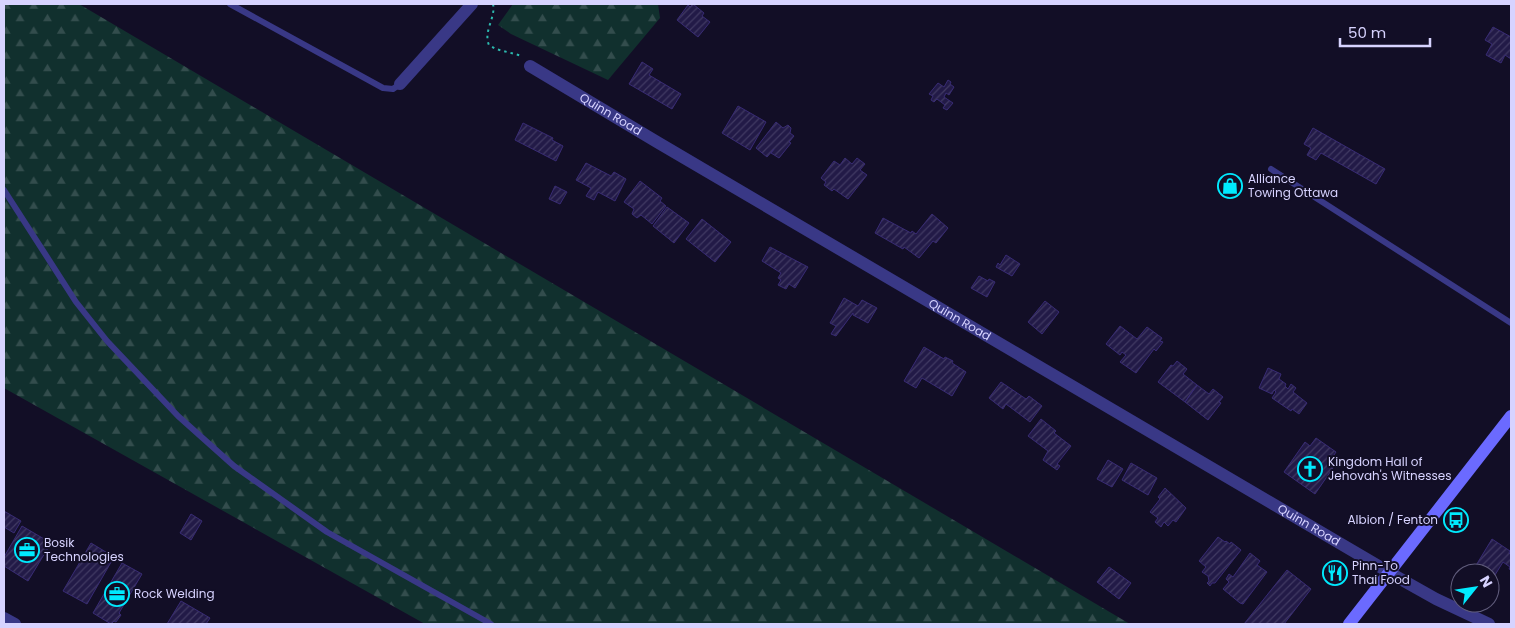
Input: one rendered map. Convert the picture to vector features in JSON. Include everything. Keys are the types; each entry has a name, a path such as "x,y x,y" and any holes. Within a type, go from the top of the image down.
{"main road":[{"path":"1349,624 1511,416"}],"street":[{"path":"400,84 472,4"},
{"name":"Quinn Road","path":"530,66 1436,599 1489,624"},
{"path":"4,618 15,624"}],"lane":[{"path":"230,4 383,88 393,89 400,84"},
{"path":"1271,168 1511,323"},
{"path":"4,190 76,302 107,341 178,416 234,466 327,532 491,624"}],"path":[{"path":"493,4 494,11 487,35 490,46 496,50 521,56 530,66"}],"green space":[{"path":"4,4 79,4 1130,624 425,624 4,388"},
{"path":"513,4 658,4 660,18 608,80 511,34 498,25"}],"building":[{"path":"693,4 704,13 702,16 710,22 698,37 677,20 688,5 690,7"},
{"path":"1493,27 1511,37 1511,59 1505,55 1501,63 1486,55 1492,44 1485,40"},
{"path":"642,62 653,69 649,75 681,94 672,109 629,84"},
{"path":"948,80 954,87 949,95 946,93 944,97 953,103 947,110 943,108 945,105 937,99 934,102 931,100 933,96 929,94 938,83 944,87"},
{"path":"738,106 766,122 750,150 722,133"},
{"path":"776,122 783,128 788,125 791,128 790,133 794,136 779,158 771,153 774,149 767,157 756,148"},
{"path":"523,123 553,138 552,140 563,146 556,161 515,140"},
{"path":"1313,128 1385,169 1376,184 1321,153 1316,160 1307,155 1311,148 1304,144"},
{"path":"845,158 852,164 857,158 865,164 860,170 867,175 848,199 834,189 832,191 824,185 826,182 821,178 834,161 840,165"},
{"path":"586,163 611,176 614,172 626,179 615,201 598,192 594,200 586,196 591,188 576,180"},
{"path":"640,181 662,198 660,201 666,206 652,224 641,215 637,218 632,214 634,209 624,202"},
{"path":"555,186 567,192 560,204 549,199"},
{"path":"667,207 689,223 674,243 653,226"},
{"path":"932,214 948,228 936,243 933,241 919,258 904,247 903,249 875,233 883,218 916,234"},
{"path":"702,219 731,242 715,262 686,239"},
{"path":"770,247 808,267 795,288 789,284 786,289 778,285 781,280 778,278 781,273 762,261"},
{"path":"1006,255 1020,264 1012,276 996,267 998,263 1000,265"},
{"path":"979,276 988,281 989,279 995,282 987,297 971,288"},
{"path":"844,298 858,306 862,300 877,308 868,323 853,315 853,313 836,336 831,334 836,326 830,323"},
{"path":"1045,301 1059,312 1042,334 1028,322"},
{"path":"1120,326 1137,339 1147,327 1162,338 1160,341 1163,342 1156,351 1154,349 1136,373 1120,362 1126,355 1122,352 1120,355 1106,344"},
{"path":"924,347 944,359 945,357 953,361 952,363 966,372 952,396 922,378 916,388 904,381"},
{"path":"1177,361 1187,369 1183,374 1197,385 1185,402 1158,382 1171,365 1173,366"},
{"path":"1268,368 1281,374 1279,379 1286,384 1285,386 1288,389 1291,384 1296,388 1293,392 1307,403 1299,414 1272,398 1276,392 1274,390 1272,394 1259,388"},
{"path":"1001,382 1026,399 1029,396 1042,406 1030,422 1006,404 1003,409 989,398"},
{"path":"1197,385 1209,394 1213,389 1223,397 1219,402 1221,403 1208,420 1185,402"},
{"path":"1041,419 1056,431 1054,433 1071,446 1057,464 1060,466 1057,470 1043,460 1048,451 1028,436"},
{"name":"Kingdom Hall of Jehovah's Witnesses","path":"1316,438 1336,452 1330,461 1335,465 1315,494 1284,472 1305,442 1310,446"},
{"path":"1108,460 1123,469 1112,487 1097,479"},
{"path":"1131,463 1157,478 1148,495 1122,480"},
{"path":"1165,488 1186,508 1176,522 1173,520 1168,526 1164,522 1161,527 1155,522 1158,518 1150,512 1160,499 1158,497"},
{"path":"4,511 21,521 14,533 4,527"},
{"path":"191,514 202,521 191,540 180,533"},
{"name":"Bosik Technologies","path":"22,526 51,543 28,581 4,566 4,557"},
{"path":"1218,537 1230,544 1231,542 1241,550 1215,583 1212,583 1210,586 1207,583 1209,581 1208,576 1202,572 1206,567 1199,561"},
{"path":"1492,539 1510,551 1511,570 1503,562 1500,567 1500,563 1477,563"},
{"path":"91,543 114,557 87,604 63,591"},
{"path":"1250,553 1260,561 1257,565 1267,572 1243,604 1223,589 1229,582 1226,579 1229,574 1233,577"},
{"name":"Rock Welding","path":"122,563 142,574 119,613 121,615 116,622 114,621 111,624 93,613"},
{"path":"1109,567 1131,583 1119,599 1097,582"},
{"path":"1287,570 1311,589 1284,624 1244,624"},
{"path":"181,601 210,618 206,624 167,624"}],"place":[{"name":"Alliance Towing Ottawa","path":"1230,186"},
{"name":"Kingdom Hall of Jehovah's Witnesses","path":"1310,469"},
{"name":"Albion / Fenton","path":"1456,520"},
{"name":"Bosik Technologies","path":"27,550"},
{"name":"Pinn-To Thai Food","path":"1335,573"},
{"name":"Rock Welding","path":"117,594"}]}
